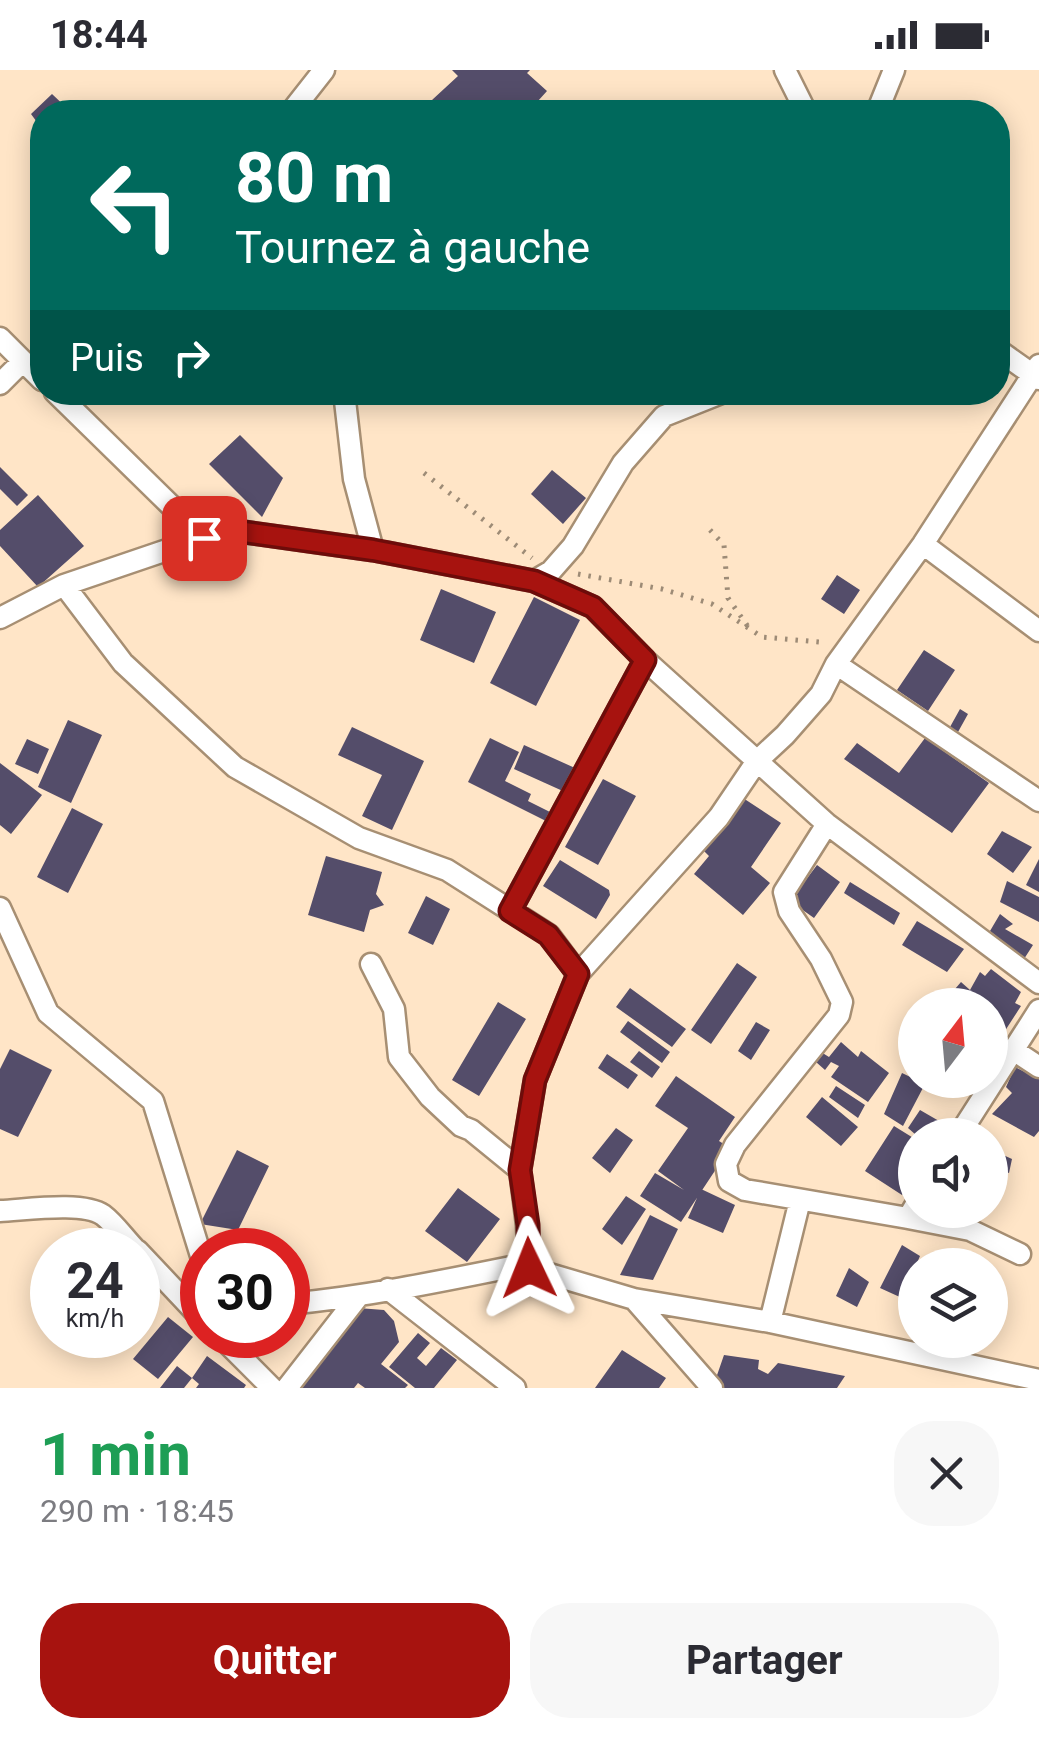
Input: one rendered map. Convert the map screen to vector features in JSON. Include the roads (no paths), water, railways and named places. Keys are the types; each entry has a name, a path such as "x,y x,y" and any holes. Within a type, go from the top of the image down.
{"street":[{"path":"300,100 324,70"},
{"path":"785,70 800,100"},
{"path":"883,100 894,70"},
{"path":"0,338 30,369"},
{"path":"529,1268 520,1170 535,1080 578,974 719,817 756,762 786,735 821,694 836,664 923,544 1037,373 1010,357"},
{"path":"0,384 22,361"},
{"path":"68,405 204,538"},
{"path":"346,405 354,478 373,550"},
{"path":"542,576 587,527 623,463 664,416 692,405"},
{"path":"0,618 64,585 204,538 237,531 542,576 593,607 645,660 827,824 1039,983"},
{"path":"923,544 1039,631"},
{"path":"64,585 123,663 235,767 359,838 447,870 548,935 578,974"},
{"path":"510,911 645,660"},
{"path":"836,664 1039,801"},
{"path":"827,824 784,892 788,912 821,959 842,1002 839,1015 736,1145 726,1164 728,1181 745,1190 800,1200 898,1211"},
{"path":"0,908 48,1013 153,1102 192,1228"},
{"path":"371,964 394,1009 398,1057 430,1097 461,1126 520,1170"},
{"path":"969,1118 1039,1010"},
{"path":"1012,1049 1039,1068"},
{"path":"770,1322 800,1200"},
{"path":"0,1211 92,1210 101,1213 115,1228"},
{"path":"963,1228 1020,1254"},
{"path":"310,1302 356,1298 388,1288 529,1268 634,1298 770,1322 1019,1382 1039,1380"},
{"path":"160,1274 180,1294"},
{"path":"388,1288 516,1388"},
{"path":"287,1388 356,1298"},
{"path":"634,1298 712,1388"},
{"path":"242,1358 272,1388"}]}
